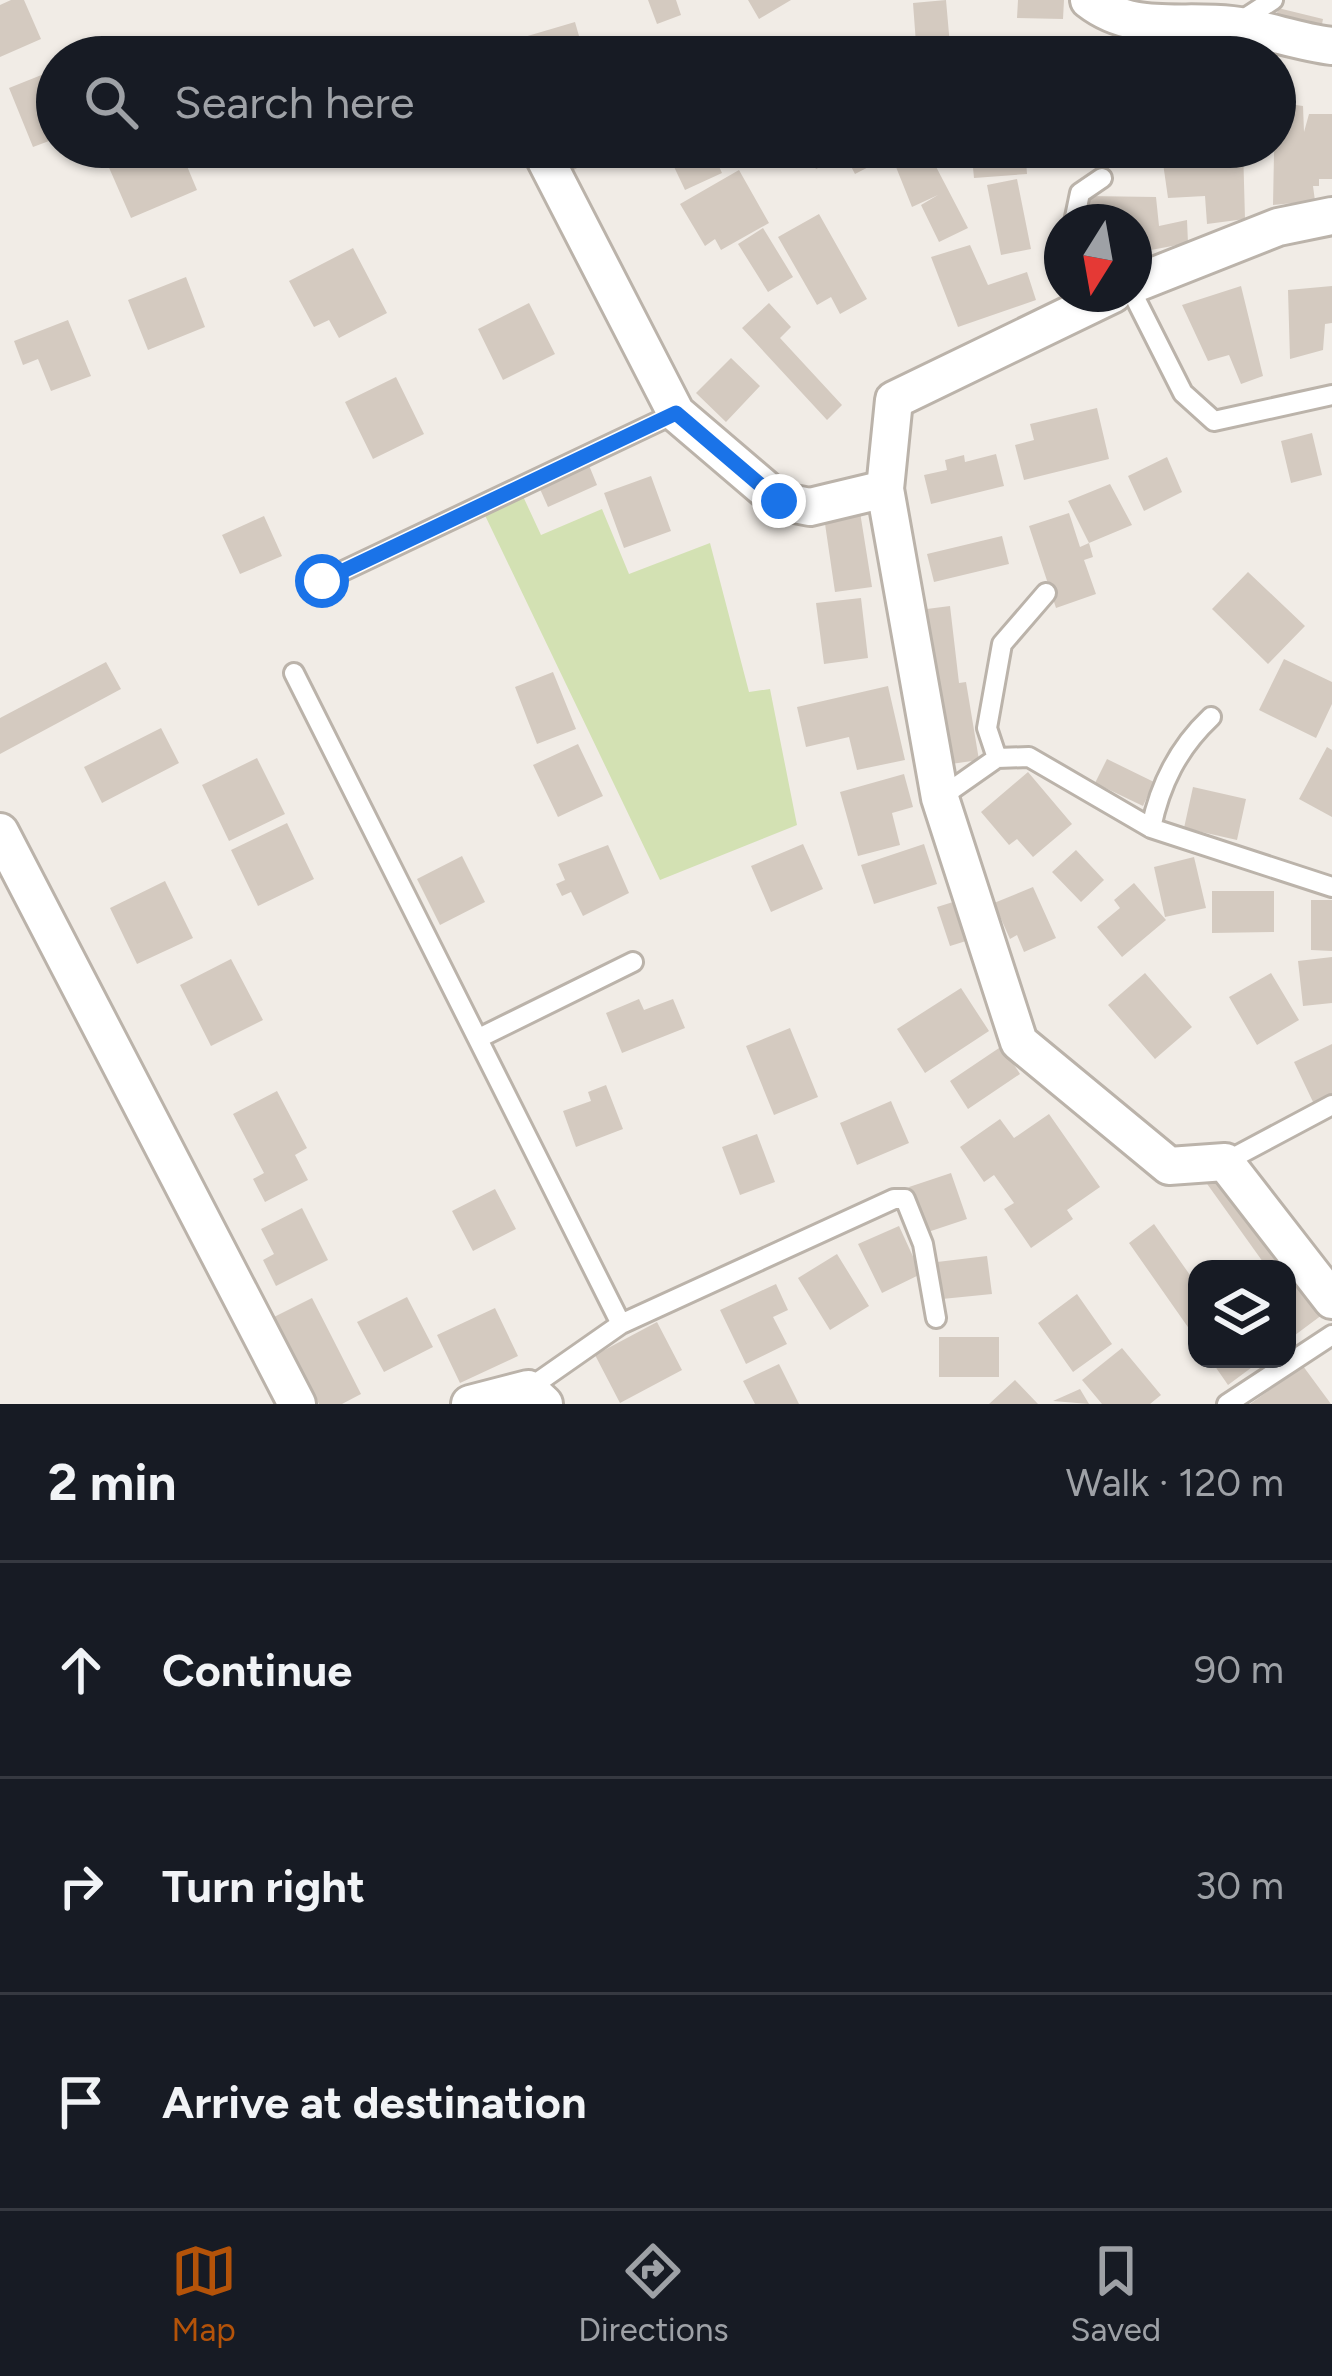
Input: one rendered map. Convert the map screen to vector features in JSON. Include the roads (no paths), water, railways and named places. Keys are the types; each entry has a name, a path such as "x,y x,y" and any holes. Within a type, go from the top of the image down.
{"street":[{"path":"1089,0 1116,21 1235,25 1271,36"},
{"path":"1296,42 1332,46"},
{"path":"550,168 676,413 779,501 810,507 885,489"},
{"path":"1152,277 1278,226 1332,216"},
{"path":"1066,312 895,400 885,489 940,798 1019,1042 1169,1166 1225,1162 1332,1300"},
{"path":"0,832 298,1404"},
{"path":"470,1404 536,1396"}],"lane":[{"path":"1235,25 1274,0"},
{"path":"1077,204 1079,193 1102,178"},
{"path":"1142,312 1183,393 1214,421 1332,395"},
{"path":"322,581 676,413"},
{"path":"997,758 987,728 1002,644 1046,593"},
{"path":"293,673 622,1324"},
{"path":"1151,828 1157,800 1180,751 1211,717"},
{"path":"940,798 997,758 1029,757 1151,828 1332,886"},
{"path":"479,1038 633,962"},
{"path":"1225,1162 1332,1106"},
{"path":"536,1396 622,1324 894,1199 905,1199 923,1244 936,1318"},
{"path":"1227,1404 1332,1335"}]}
